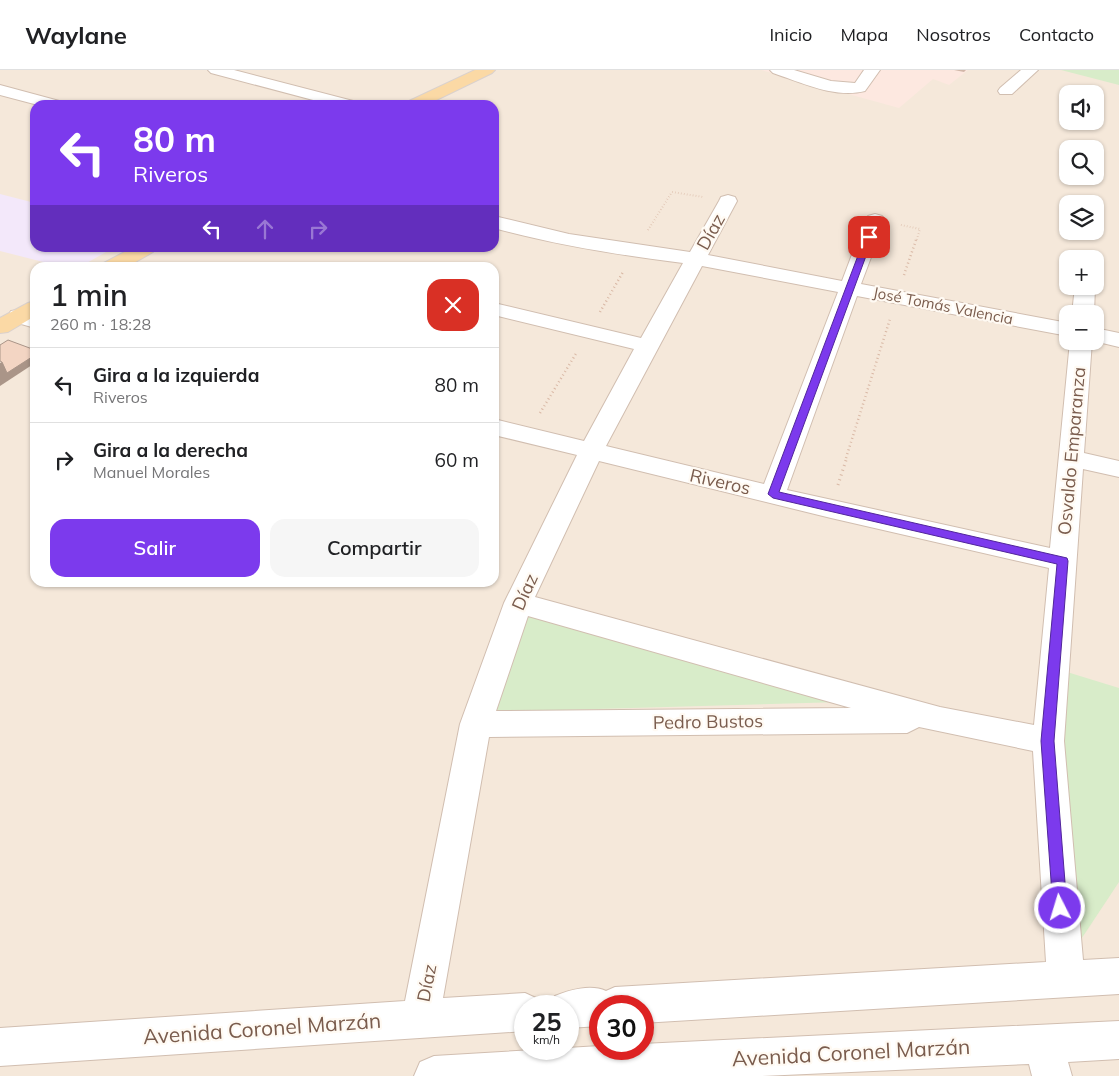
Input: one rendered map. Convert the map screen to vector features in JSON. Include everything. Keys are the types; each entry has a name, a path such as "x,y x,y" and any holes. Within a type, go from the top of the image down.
{"main road":[{"path":"424,100 487,70"},
{"path":"120,262 139,252"},
{"path":"0,327 30,315"}],"street":[{"path":"216,70 332,100"},
{"path":"778,70 830,86 859,88 872,70"},
{"path":"1006,90 1030,70"},
{"path":"0,90 38,100"},
{"name":"Díaz","path":"420,1018 476,724 518,603 591,451 728,201"},
{"path":"773,494 875,220"},
{"name":"José Tomás Valencia","path":"499,224 634,251 696,259 1059,328"},
{"path":"499,310 647,346"},
{"path":"1104,337 1119,340"},
{"name":"Osvaldo Emparanza","path":"1066,979 1048,741 1080,350"},
{"name":"Riveros","path":"499,428 830,509 1063,561"},
{"path":"1072,458 1119,469"},
{"path":"518,603 940,720 1048,741"},
{"name":"Pedro Bustos","path":"476,724 940,720"},
{"path":"654,1004 1119,976"},
{"name":"Avenida Coronel Marzán","path":"0,1047 514,1013"},
{"name":"Avenida Coronel Marzán","path":"434,1076 1048,1060 1119,1040"}],"path":[{"path":"526,435 589,332 634,251 672,192 728,201"},
{"path":"830,509 896,296 920,229 875,220"}],"shaded area":[{"path":"0,70 1119,70 1119,1076 0,1076"},
{"path":"761,70 968,70 949,85 933,79 899,108"},
{"path":"0,194 30,202 30,252 106,252 88,262 43,262 0,251"}],"green space":[{"path":"1061,70 1119,70 1119,85"},
{"path":"517,601 877,701 492,712"},
{"path":"1067,672 1119,688 1119,882 1072,953 1059,813"}],"building":[{"path":"8,340 30,348 30,358 7,373 0,361 0,345"}],"route":[{"path":"869,237 773,494 830,509 1063,561 1048,741 1060,908"}]}
